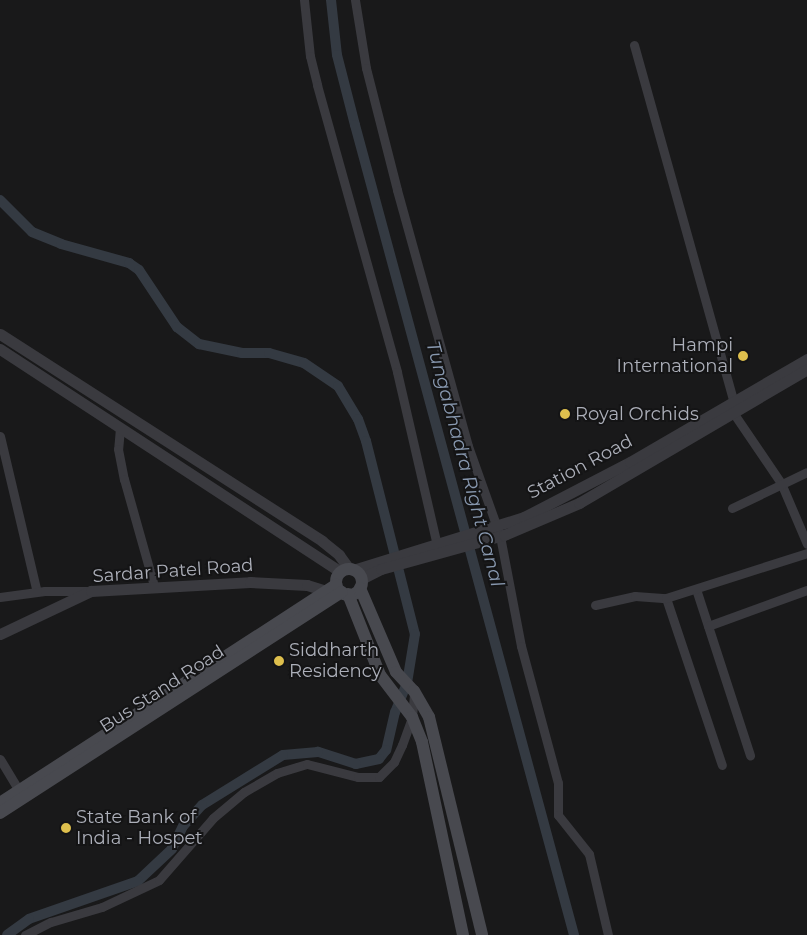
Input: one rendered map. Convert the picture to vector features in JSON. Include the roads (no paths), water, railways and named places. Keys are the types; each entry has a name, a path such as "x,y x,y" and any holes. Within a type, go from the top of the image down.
{"main road":[{"name":"Bus Stand Road","path":"0,813 21,794 338,590 353,575"},
{"path":"463,935 422,742 409,714 383,680 338,590 353,575 396,672 412,689 429,717 482,935"},
{"name":"Bus Stand Road","path":"0,803 21,794"}],"street":[{"path":"304,0 312,66 444,546"},
{"path":"356,0 364,59 397,190 468,446 495,532 521,646 558,783 558,815 560,822 574,833 589,854 608,935"},
{"path":"634,45 731,406 781,483 807,544"},
{"path":"0,334 322,541 339,555 353,575"},
{"path":"0,349 120,428 353,575"},
{"name":"Station Road","path":"495,532 579,502 807,359"},
{"name":"Station Road","path":"731,406 807,369"},
{"path":"120,428 118,448 124,479 154,586"},
{"path":"0,436 37,592"},
{"path":"732,508 807,472"},
{"path":"353,575 380,565 495,532"},
{"path":"595,605 635,596 666,598 807,553"},
{"name":"Sardar Patel Road","path":"0,634 91,591 250,582 306,585 338,590"},
{"path":"696,590 750,755"},
{"path":"708,626 807,590"},
{"path":"0,597 37,592 91,591"},
{"path":"666,598 722,765"},
{"path":"25,935 51,922 102,907 159,880 213,818 244,792 276,773 307,764 358,777 379,777 394,762 409,714 412,689"},
{"path":"0,759 21,794"}],"waterway":[{"name":"Tungabhadra Right Canal","path":"331,0 337,55 355,125 574,935"},
{"path":"0,200 32,232 61,244 129,263 139,270 177,327 199,344 242,353 269,353 304,363 338,386 358,419 366,441 415,634 407,683 395,712 386,750 379,759 356,764 318,752 283,755 202,805 183,826 172,849 138,881 29,919 7,935"}],"place":[{"name":"Hampi International","path":"743,356"},
{"name":"Royal Orchids","path":"565,414"},
{"name":"Siddharth Residency","path":"279,661"},
{"name":"State Bank of India - Hospet","path":"66,828"}]}
